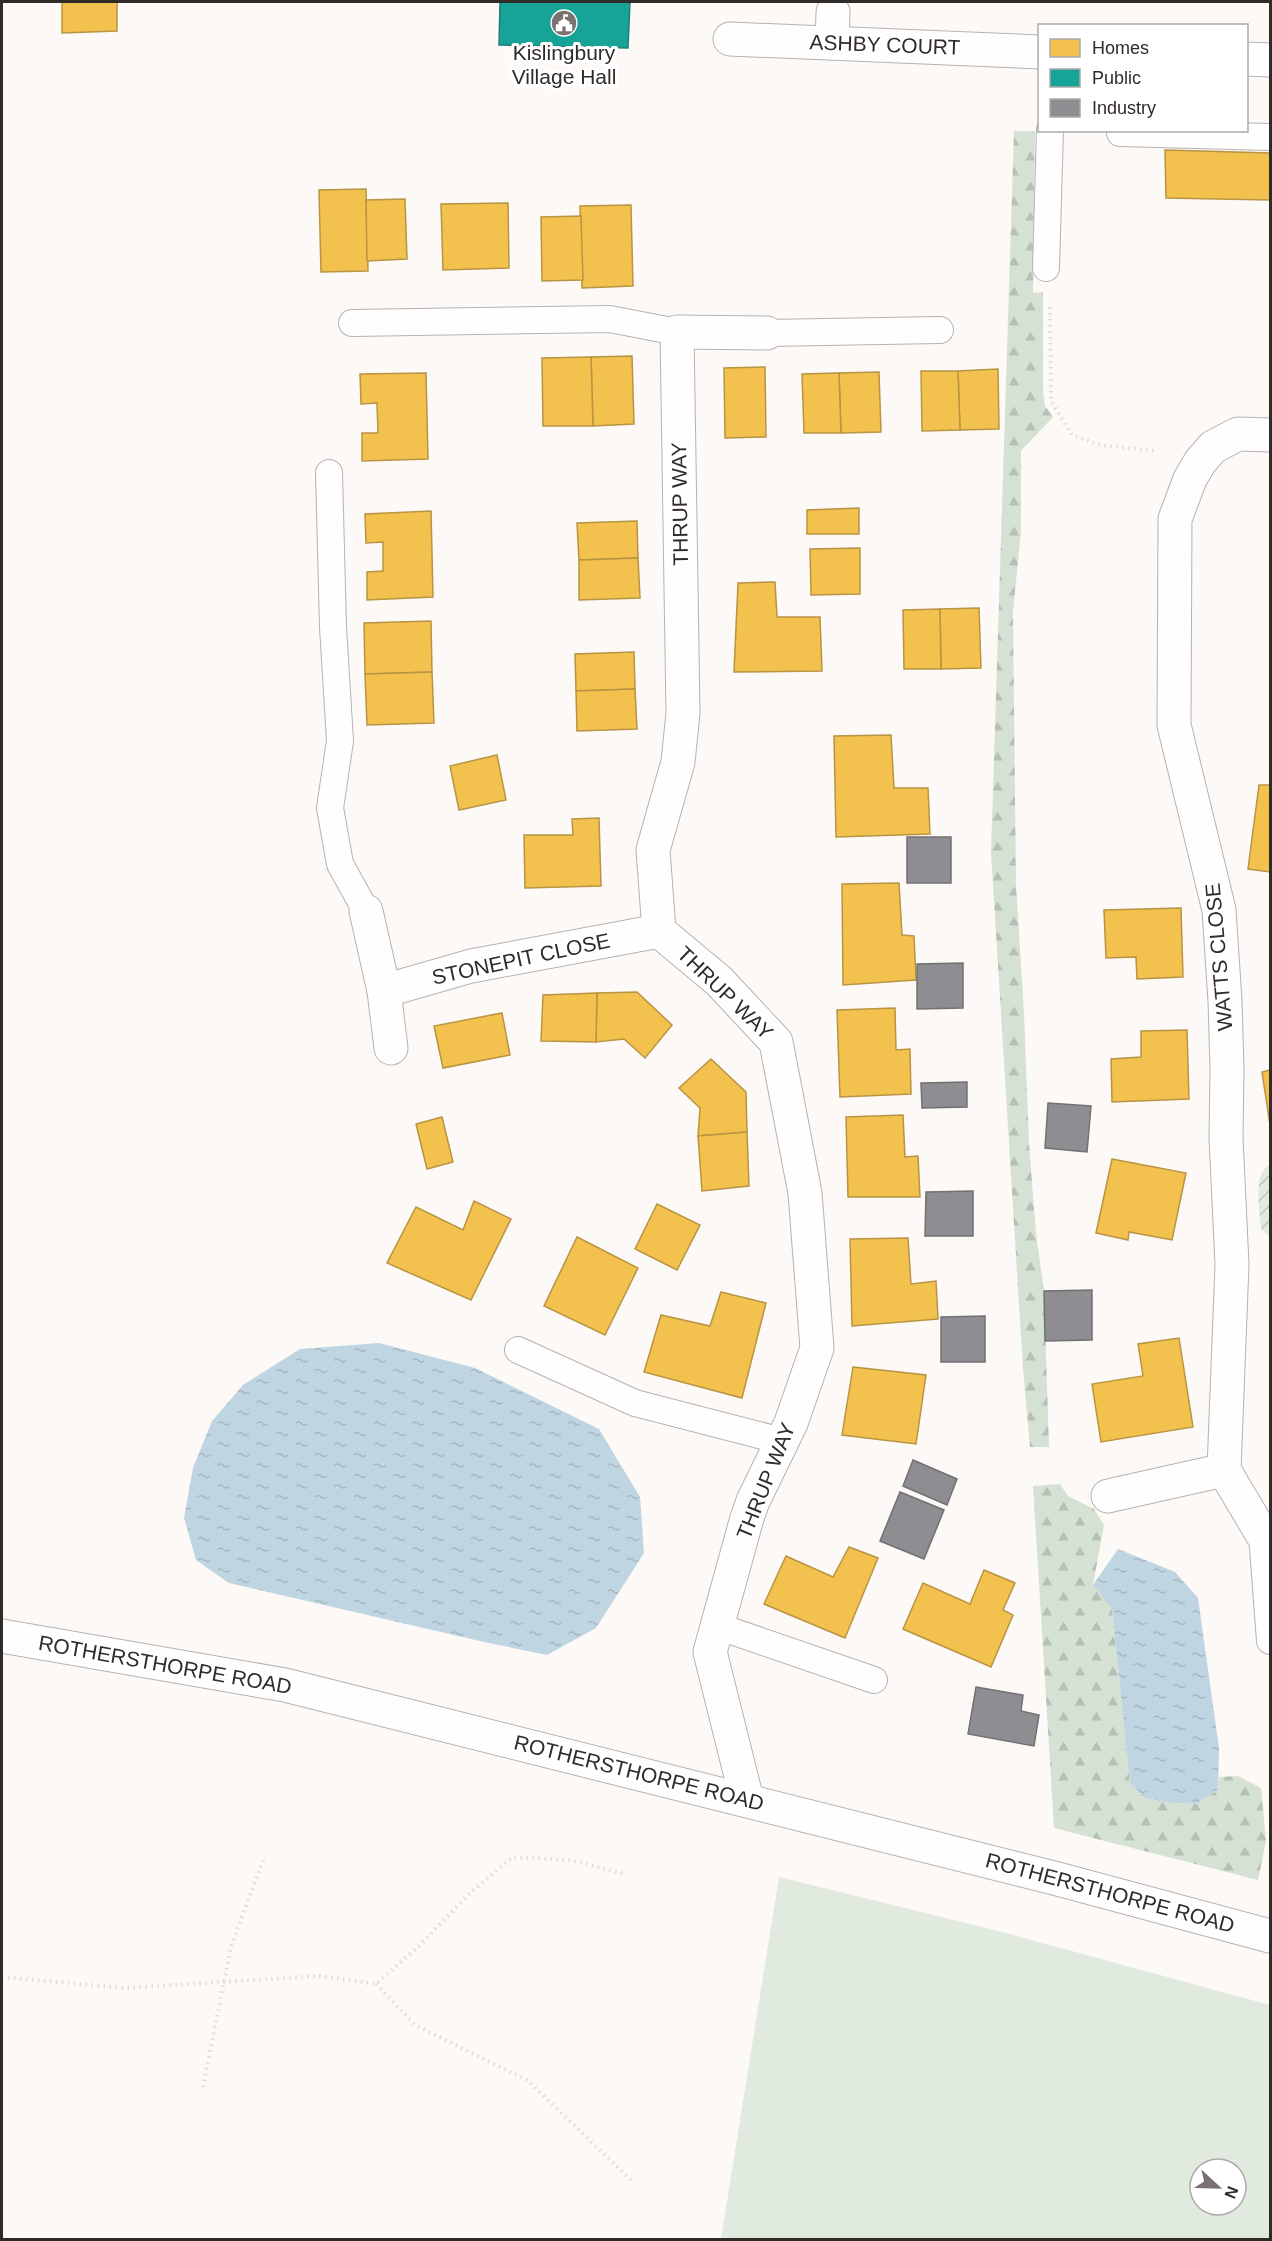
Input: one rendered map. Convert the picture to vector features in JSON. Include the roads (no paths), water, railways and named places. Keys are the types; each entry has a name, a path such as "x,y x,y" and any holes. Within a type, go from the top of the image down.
{"street":[{"name":"ASHBY COURT","path":"832,12 832,44"},
{"name":"ASHBY COURT","path":"730,39 1038,52"},
{"path":"1248,59 1270,60"},
{"path":"677,332 767,333"},
{"name":"THRUP WAY","path":"677,332 683,713 678,762 653,850 659,931 719,981 776,1042 805,1193 817,1348 782,1441 753,1500 710,1652 747,1800"},
{"name":"WATTS CLOSE","path":"1224,1470 1232,1264 1226,1138 1225,1001 1220,910 1174,726 1175,519 1190,479 1200,462 1213,447 1238,434 1270,435"},
{"path":"366,911 384,991 391,1048"},
{"name":"STONEPIT CLOSE","path":"384,991 471,966 659,931"},
{"path":"1108,1496 1224,1470 1262,1534"},
{"name":"ROTHERSTHORPE ROAD","path":"2,1636 285,1685 1054,1878 1270,1936"}],"lane":[{"path":"1046,268 1050,132"},
{"path":"1120,133 1270,137"},
{"path":"352,323 610,319 677,332"},
{"path":"767,333 940,330"},
{"path":"329,473 333,627 340,741 330,808 340,864 366,911"},
{"path":"518,1350 635,1403 782,1441"},
{"path":"1262,1534 1270,1641"},
{"path":"717,1626 874,1680"}],"water":[{"path":"379,1343 475,1368 599,1429 640,1497 644,1553 596,1628 547,1655 229,1583 196,1560 184,1518 193,1468 212,1421 243,1385 300,1349"},
{"path":"1118,1549 1175,1572 1198,1598 1219,1748 1218,1790 1196,1804 1146,1798 1130,1783 1112,1609 1093,1585"}],"place":[{"name":"Kislingbury Village Hall","path":"564,23"}]}
